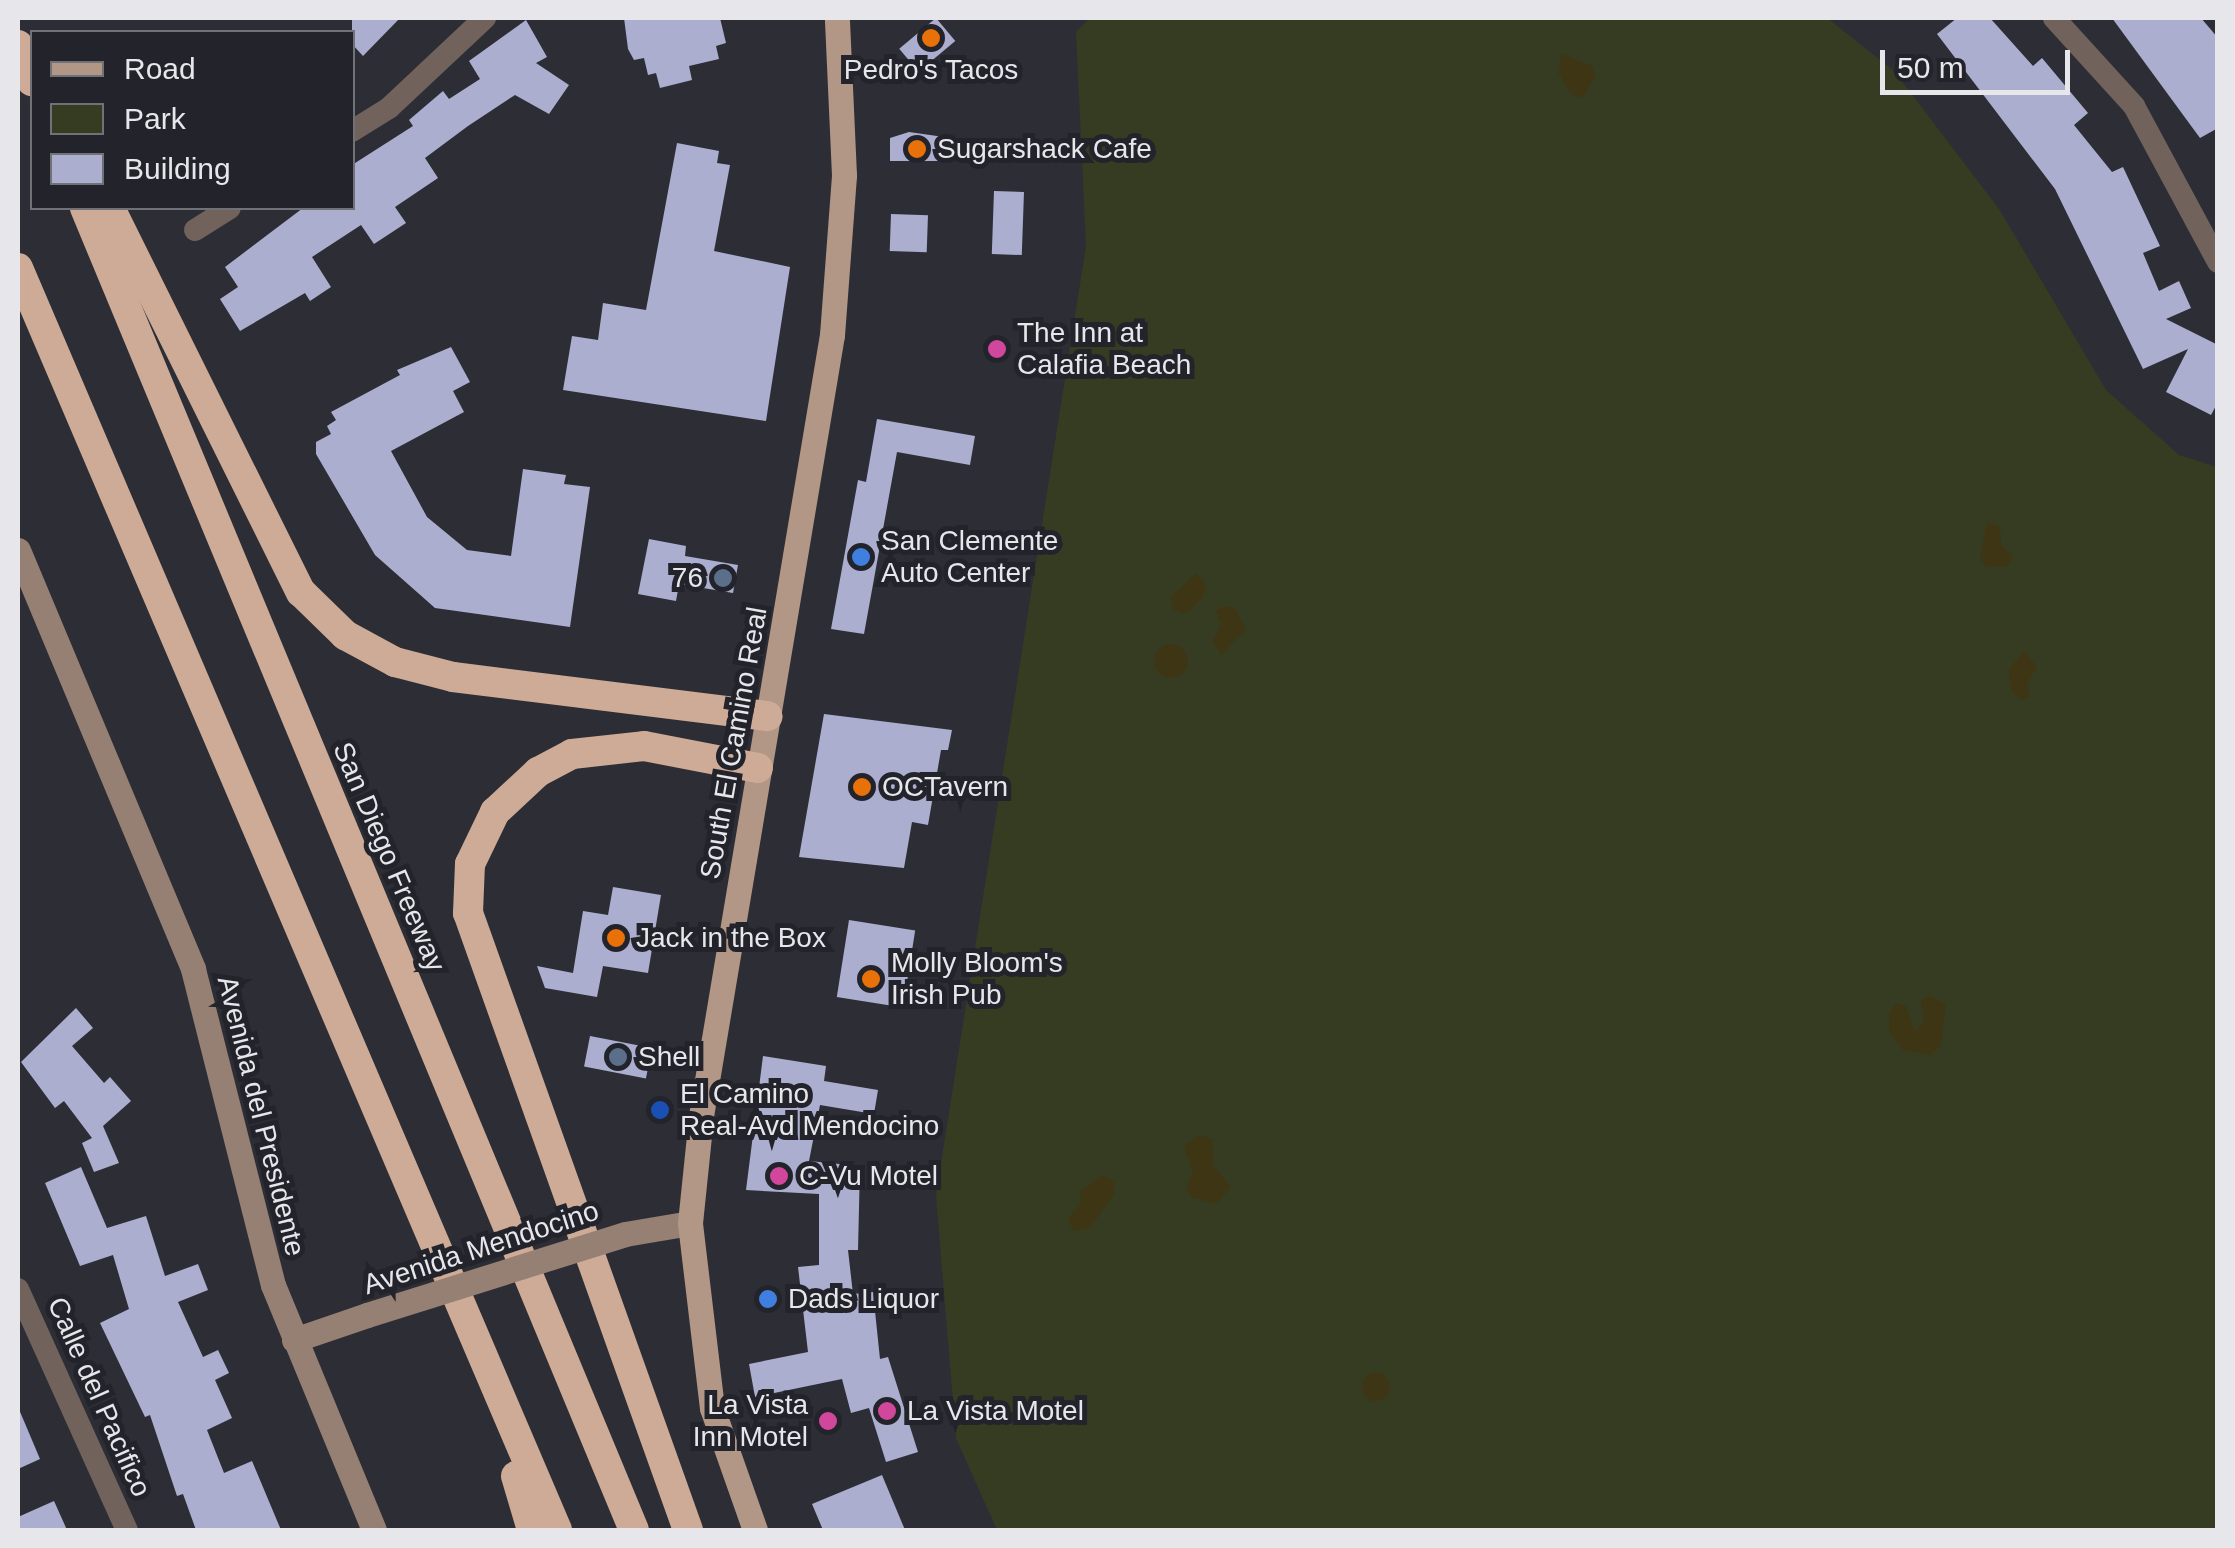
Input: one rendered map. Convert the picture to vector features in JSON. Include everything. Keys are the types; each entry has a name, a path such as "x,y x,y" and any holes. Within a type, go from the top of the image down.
{"highway":[{"path":"18,20 30,46"},
{"path":"18,45 30,77"},
{"name":"San Diego Freeway","path":"86,210 634,1530"},
{"path":"111,210 301,592 345,635 395,662 453,678 768,716"},
{"path":"18,268 557,1530"},
{"path":"688,1530 468,912 470,864 495,812 538,772 572,754 644,746 758,768"},
{"path":"477,1339 532,1530"}],"main road":[{"name":"South El Camino Real","path":"754,1530 712,1408 690,1224 701,1116 834,307 844,175 836,18"},
{"name":"Avenida del Presidente","path":"18,550 194,968 268,1268 374,1530"},
{"name":"Avenida Mendocino","path":"294,1340 625,1234 690,1224"}],"street":[{"path":"355,129 389,108 485,18"},
{"path":"2054,18 2134,106 2218,262"},
{"path":"195,230 227,210"},
{"name":"Calle del Pacifico","path":"18,1289 127,1530"}],"green space":[{"path":"1090,18 1827,18 1894,71 1999,209 2106,390 2179,455 2217,467 2217,1530 997,1530 956,1438 936,1195 1086,246 1076,32"}],"sand":[{"path":"1562,54 1592,66 1595,76 1583,98 1571,94 1558,72"},
{"path":"1987,522 2000,527 2001,545 2013,556 2008,567 1987,567 1980,559"},
{"path":"1197,573 1206,585 1203,597 1185,614 1174,610 1171,597"},
{"path":"1224,606 1234,607 1246,629 1222,655 1212,641 1221,624 1216,611"},
{"path":"1171,644 1183,649 1188,661 1183,673 1171,678 1159,673 1154,661 1159,649"},
{"path":"2024,651 2037,667 2028,682 2029,698 2021,700 2011,690 2009,669"},
{"path":"1929,996 1946,1004 1941,1046 1930,1055 1903,1050 1889,1031 1889,1013 1897,1003 1906,1006 1915,1032 1924,1022 1921,1001"},
{"path":"1200,1135 1213,1140 1213,1165 1231,1187 1216,1204 1191,1197 1186,1188 1193,1172 1184,1146"},
{"path":"1102,1175 1114,1182 1114,1194 1090,1228 1073,1231 1068,1218 1080,1205 1081,1191"},
{"path":"1376,1373 1386,1377 1390,1387 1386,1397 1376,1401 1366,1397 1362,1387 1366,1377"}],"building":[{"path":"352,18 400,18 363,56 355,47"},
{"path":"624,18 720,18 726,43 716,46 719,59 689,66 692,80 660,88 656,73 648,75 644,58 634,60 628,49"},
{"name":"Pedro's Tacos","path":"936,18 955,41 919,72 899,49"},
{"path":"1957,18 1990,18 2033,66 2042,58 2088,113 2074,125 2112,172 2123,167 2160,246 2143,253 2159,291 2179,281 2191,308 2166,319 2218,345 2218,402 2211,415 2166,392 2188,349 2143,369 2055,189 1937,34"},
{"path":"2112,18 2201,18 2218,38 2218,128 2200,138"},
{"path":"526,20 547,57 536,63 569,85 549,114 515,95 425,158 438,178 395,207 406,223 374,244 361,225 312,257 331,287 310,301 305,293 240,331 220,299 238,287 225,267 300,210 355,210 355,163 413,126 409,120 443,91 449,99 480,79 469,61"},
{"name":"Sugarshack Cafe","path":"909,132 944,137 944,161 890,161 890,138"},
{"path":"677,143 719,151 717,163 730,165 714,251 790,267 766,421 563,390 572,336 598,340 603,303 646,310"},
{"path":"994,191 1024,192 1022,255 992,254"},
{"path":"891,214 928,215 927,252 890,251"},
{"path":"451,347 470,382 453,391 464,412 391,451 427,517 467,550 511,556 523,469 566,475 564,484 590,487 570,627 435,608 375,555 316,454 316,442 331,434 327,426 336,420 331,412 400,375 397,370"},
{"path":"877,419 975,436 970,465 897,452 864,634 831,629 858,480 866,482"},
{"path":"649,539 686,546 685,556 738,565 733,593 679,584 676,601 638,594"},
{"path":"824,714 952,730 948,750 941,750 928,825 912,822 904,868 799,857"},
{"name":"Jack in the Box","path":"613,887 661,895 648,973 603,966 597,997 545,988 537,966 573,973 583,911 608,915"},
{"name":"Molly Bloom's Irish Pub","path":"849,920 915,930 903,1008 837,997"},
{"path":"76,1008 93,1028 72,1046 104,1083 110,1077 131,1101 103,1126 119,1163 94,1172 82,1143 92,1138 64,1101 55,1108 21,1062"},
{"name":"Shell","path":"590,1036 652,1048 646,1078 584,1066"},
{"path":"763,1056 826,1066 824,1081 878,1090 874,1114 820,1105 809,1161 860,1166 858,1250 848,1250 853,1294 873,1292 880,1359 888,1357 918,1452 886,1462 869,1408 851,1413 842,1379 755,1397 749,1364 808,1352 798,1267 819,1265 819,1194 746,1190"},
{"path":"81,1167 107,1228 146,1216 165,1276 198,1264 208,1290 178,1302 203,1357 218,1350 229,1373 215,1380 232,1418 207,1430 224,1473 252,1461 281,1530 196,1530 183,1494 177,1496 150,1415 145,1417 100,1323 129,1309 113,1255 80,1266 45,1183"},
{"path":"18,1407 40,1459 18,1469"},
{"path":"882,1475 905,1530 823,1530 812,1504"},
{"path":"54,1501 67,1530 18,1530 18,1517"}],"place":[{"name":"Pedro's Tacos","path":"931,38"},
{"name":"Sugarshack Cafe","path":"917,149"},
{"name":"The Inn at Calafia Beach","path":"997,349"},
{"name":"San Clemente Auto Center","path":"861,557"},
{"name":"76","path":"723,578"},
{"name":"OCTavern","path":"862,787"},
{"name":"Jack in the Box","path":"616,938"},
{"name":"Molly Bloom's Irish Pub","path":"871,979"},
{"name":"Shell","path":"618,1057"},
{"name":"El Camino Real-Avd Mendocino","path":"660,1110"},
{"name":"C-Vu Motel","path":"779,1176"},
{"name":"Dads Liquor","path":"768,1299"},
{"name":"La Vista Motel","path":"887,1411"},
{"name":"La Vista Inn Motel","path":"828,1421"}]}
